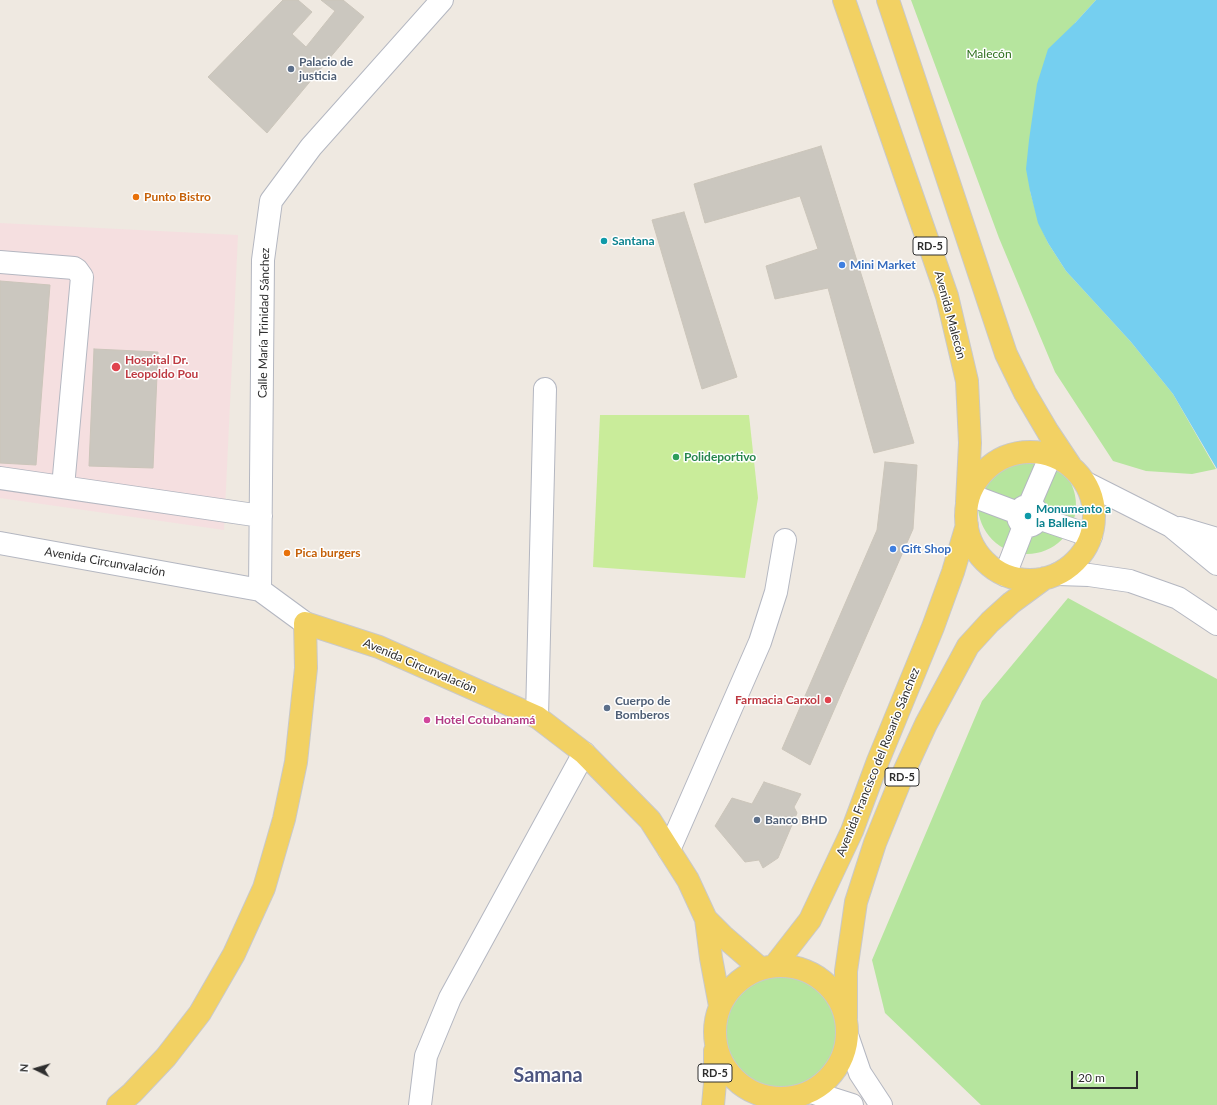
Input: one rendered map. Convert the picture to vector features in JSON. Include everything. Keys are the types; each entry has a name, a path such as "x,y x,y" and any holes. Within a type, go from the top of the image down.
{"main road":[{"name":"Avenida Malecón","path":"844,0 947,296 967,381 970,443 969,498"},
{"name":"RD-5","path":"715,1041 722,1062 734,1080 752,1092 772,1098 797,1098 829,1079 842,1060 847,1028 846,971 856,902 875,843 903,774 926,724 968,646 990,622 1011,603 1076,562 1088,544 1094,524 1093,503 1086,483 1070,465 1048,432 1025,393 1006,354 888,0"},
{"name":"RD-5","path":"1052,576 1024,580 1005,575 986,562 973,545 967,525 969,498 976,482 990,466 1009,455 1030,451 1051,454 1070,465"},
{"name":"Avenida Francisco del Rosario Sánchez","path":"767,967 810,920 852,831 878,761 933,627 953,572 967,525"},
{"name":"Avenida Circunvalación","path":"305,623 378,647 537,717 584,753 650,820 688,880 706,919 711,958 720,1006"},
{"path":"118,1105 132,1093 166,1057 200,1013 234,954 264,888 284,819 296,762 306,668 305,623"},
{"name":"Avenida Circunvalación","path":"706,919 723,936 767,967"},
{"path":"767,967 794,966 813,973 828,984 840,1000 847,1028"},
{"name":"RD-5","path":"713,1105 715,1083 715,1024 720,1006 729,990 743,977 767,967"}],"street":[{"name":"Calle María Trinidad Sánchez","path":"260,590 263,260 271,201 311,147 442,0"},
{"path":"0,262 74,268 78,270 82,277 63,487"},
{"path":"537,717 545,389"},
{"path":"1005,575 1051,454"},
{"path":"0,478 261,516"},
{"path":"1086,483 1171,526 1217,539"},
{"path":"969,498 1090,536"},
{"path":"1171,526 1217,564"},
{"path":"669,850 760,642 776,592 785,540"},
{"name":"Avenida Circunvalación","path":"0,543 260,590 305,623"},
{"path":"1052,576 1089,575 1130,581 1178,598 1217,624"},
{"path":"420,1105 426,1056 450,998 584,753"},
{"path":"847,1028 860,1073 880,1105"},
{"path":"797,1098 852,1105"}],"shaded area":[{"name":"Hospital Dr. Leopoldo Pou","path":"0,223 238,235 224,530 0,498"}],"green space":[{"name":"Malecón","path":"911,0 1096,0 1075,23 1030,191 1039,223 1048,243 1066,271 1131,342 1173,394 1216,469 1192,474 1146,471 1113,461 1055,372 999,238"},
{"name":"Polideportivo","path":"600,415 749,415 758,498 745,578 593,567"},
{"path":"1027,456 1046,459 1062,470 1073,486 1076,505 1073,524 1062,540 1046,551 1027,554 1008,551 992,540 981,524 978,505 981,486 992,470 1008,459"},
{"path":"1068,598 1217,679 1217,1105 981,1105 885,1013 872,960 982,701"},
{"path":"781,977 802,981 812,986 820,993 827,1001 832,1011 836,1032 832,1053 827,1063 820,1071 812,1078 802,1083 781,1087 760,1083 750,1078 742,1071 735,1063 730,1053 726,1032 730,1011 735,1001 742,993 750,986 760,981"}],"water":[{"path":"1096,0 1217,0 1217,469 1173,394 1131,342 1066,271 1048,243 1038,223 1026,169 1037,84 1048,49"}],"building":[{"path":"283,0 298,0 312,12 292,34 306,47 335,11 321,0 343,0 364,17 267,133 208,77"},
{"path":"821,146 914,443 874,453 828,288 775,299 766,266 818,249 800,196 705,223 694,184"},
{"path":"684,212 737,377 702,389 652,220"},
{"path":"0,281 50,285 36,465 0,463"},
{"path":"94,349 158,352 153,468 89,466"},
{"path":"885,462 917,465 913,529 810,765 782,749 877,530"},
{"name":"Banco BHD","path":"764,782 801,794 794,807 797,813 778,858 763,868 759,860 745,862 715,826 732,798 752,804"}],"place":[{"name":"Palacio de justicia","path":"291,69"},
{"name":"Punto Bistro","path":"136,197"},
{"name":"Santana","path":"604,241"},
{"name":"Mini Market","path":"842,265"},
{"name":"Hospital Dr. Leopoldo Pou","path":"116,367"},
{"name":"Polideportivo","path":"676,457"},
{"name":"Monumento a la Ballena","path":"1028,516"},
{"name":"Gift Shop","path":"893,549"},
{"name":"Pica burgers","path":"287,553"},
{"name":"Farmacia Carxol","path":"828,700"},
{"name":"Cuerpo de Bomberos","path":"607,708"},
{"name":"Hotel Cotubanamá","path":"427,720"},
{"name":"Banco BHD","path":"757,820"}],"district":[{"name":"Samana","path":"548,1076"}]}
